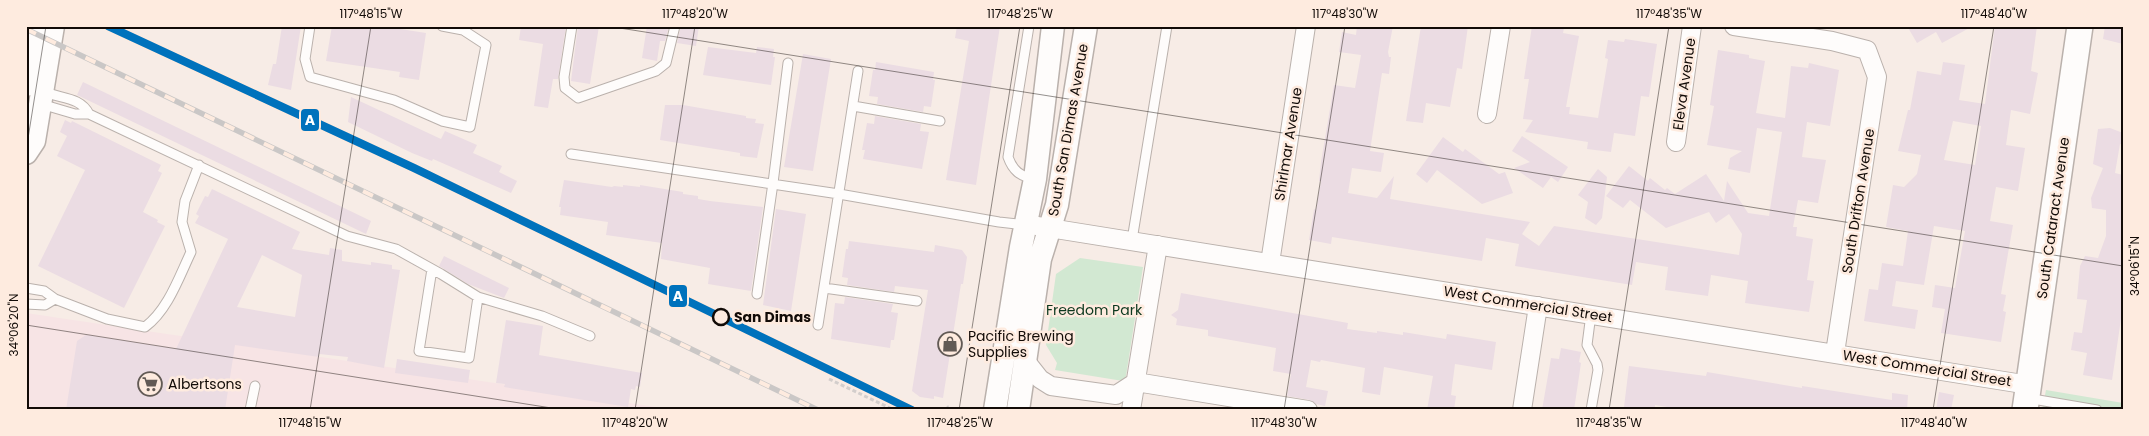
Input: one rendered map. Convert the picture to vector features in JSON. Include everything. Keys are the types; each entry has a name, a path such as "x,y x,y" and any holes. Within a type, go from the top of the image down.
{"main road":[{"name":"South Cataract Avenue","path":"2027,397 2080,26"}],"street":[{"path":"26,153 34,141 37,94 36,26"},
{"path":"37,94 53,26"},
{"name":"South San Dimas Avenue","path":"995,410 1035,179 1054,26"},
{"name":"South San Dimas Avenue","path":"1018,410 1040,259 1057,205 1086,26"},
{"name":"Shirlmar Avenue","path":"1270,263 1306,26"},
{"path":"1487,114 1501,26"},
{"name":"Eleva Avenue","path":"1676,142 1692,26"},
{"name":"South Drifton Avenue","path":"1734,26 1832,41 1866,50 1877,77 1835,354"},
{"name":"West Commercial Street","path":"1026,225 1132,240 1835,354 2027,397"},
{"path":"1131,410 1158,245"},
{"path":"1522,410 1538,306"},
{"path":"1025,360 1040,378 1051,386 1116,395 1136,382 1308,410"}],"lane":[{"path":"310,26 305,59 310,78 394,100 442,121 470,127 486,45 462,30 442,26"},
{"path":"572,26 564,77 565,88 578,98 656,71 666,63 675,26"},
{"path":"1029,26 1008,157 1012,168 1023,176 1035,179"},
{"path":"1132,240 1167,26"},
{"path":"757,294 774,183 788,63"},
{"path":"818,325 858,71"},
{"path":"37,94 72,99 81,104 89,114 347,236 396,249 478,297 542,316 590,336"},
{"path":"853,106 940,121"},
{"path":"571,154 774,183 1026,225"},
{"path":"26,288 44,291 55,299 107,319 145,327 152,322 166,303 191,252 182,222 184,200 199,165"},
{"path":"432,269 419,351 469,358 478,297"},
{"path":"824,288 917,301"},
{"path":"26,304 45,306 55,299"},
{"path":"1591,314 1587,345 1597,364 1598,370 1591,410"},
{"path":"250,410 254,386"},
{"path":"2027,397 2097,410"}],"path":[{"path":"829,379 894,410"},
{"path":"946,410 948,407 954,410"}],"shaded area":[{"path":"26,313 676,410 26,410"}],"green space":[{"name":"Freedom Park","path":"1080,258 1143,267 1126,376 1123,381 1055,370 1057,363 1046,345 1056,274"},
{"path":"2046,390 2123,403 2123,410 2042,410"}],"building":[{"path":"282,26 301,26 291,90 268,85 273,64 276,64"},
{"path":"332,26 381,26 426,33 419,80 399,77 400,72 326,61"},
{"path":"521,26 566,26 558,79 553,79 548,108 534,106 543,44 519,40"},
{"path":"578,26 599,26 590,84 571,81"},
{"path":"647,26 669,26 665,41 660,41 657,61 642,58"},
{"path":"681,26 699,26 696,46 677,43"},
{"path":"957,26 1000,26 976,185 946,180 969,41 955,38"},
{"path":"1357,26 1393,26 1388,52 1389,57 1391,57 1389,74 1382,73 1370,151 1384,153 1381,172 1352,168 1348,193 1377,198 1394,176 1390,199 1530,222 1522,234 1539,246 1554,226 1739,255 1742,234 1729,214 1716,223 1709,212 1666,228 1630,200 1623,208 1606,196 1629,166 1648,181 1650,178 1665,190 1667,188 1675,194 1706,174 1724,201 1727,181 1748,213 1769,216 1782,132 1757,128 1750,173 1728,169 1730,158 1742,151 1707,145 1714,106 1710,105 1718,50 1749,55 1749,58 1765,61 1756,113 1785,118 1791,66 1808,68 1809,63 1839,70 1830,126 1807,122 1802,157 1826,160 1818,203 1798,200 1793,227 1797,227 1796,236 1813,239 1807,280 1814,281 1809,312 1745,303 1748,281 1711,275 1708,296 1665,290 1668,267 1636,262 1632,285 1515,266 1519,244 1486,238 1482,261 1332,237 1331,244 1309,240 1321,181 1319,181 1321,162 1334,85 1355,88 1361,55 1339,52 1342,32 1356,35"},
{"path":"1421,26 1468,26 1462,69 1457,68 1450,107 1426,103 1423,123 1406,121"},
{"path":"1532,26 1564,28 1563,33 1579,36 1566,107 1570,107 1569,114 1598,118 1608,59 1605,58 1608,40 1624,42 1625,39 1657,44 1649,97 1641,96 1635,136 1614,133 1611,152 1587,149 1588,142 1525,132 1533,120 1523,119 1529,79 1524,79"},
{"path":"1907,26 1973,26 1942,43 1936,32 1917,43"},
{"path":"1995,26 2037,26 2031,71 2038,73 2030,114 2011,110 2006,145 2025,148 2018,191 1996,187 1990,221 2013,225 2001,294 2006,295 2003,311 2006,312 2001,342 1941,333 1945,309 1932,307 1935,285 1955,288 1965,231 1934,226 1924,285 1896,281 1892,306 1918,310 1915,329 1864,321 1869,289 1878,290 1882,263 1903,266 1908,231 1886,227 1893,185 1904,187 1917,174 1921,155 1898,151 1908,110 1910,110 1917,71 1941,75 1943,62 1965,65 1959,100 1985,104","holes":["1953,121 1981,126 1975,165 1944,160"]},
{"path":"2105,26 2123,26 2123,44 2103,39"},
{"path":"708,47 756,53 757,47 774,49 773,57 775,57 771,85 703,75"},
{"path":"803,54 831,59 813,171 784,167"},
{"path":"876,62 934,72 933,80 935,80 931,107 924,106 923,112 877,104 878,97 869,96"},
{"path":"83,82 371,221 366,234 77,95"},
{"path":"351,97 441,139 445,131 477,145 473,153 502,166 499,172 517,181 511,193 433,159 432,161 412,153 348,122"},
{"path":"665,105 683,105 756,119 755,123 764,124 757,158 740,156 740,153 660,140"},
{"path":"875,116 921,124 920,131 929,132 922,169 863,159 865,150 862,150 867,123 874,124"},
{"path":"65,120 71,123 72,121 161,165 158,171 162,173 143,212 165,226 124,308 38,266 85,170 57,156 67,136 60,132"},
{"path":"2110,128 2123,133 2123,145 2120,144 2115,173 2123,175 2123,319 2121,319 2112,380 2083,375 2087,353 2071,350 2074,332 2082,333 2087,300 2077,299 2080,266 2085,256 2098,258 2106,236 2106,210 2092,208 2091,198 2103,168 2093,164 2098,129"},
{"path":"1522,136 1568,167 1558,182 1551,177 1543,188 1514,168 1530,162 1512,151"},
{"path":"1443,137 1463,152 1465,149 1499,174 1505,172 1513,193 1482,204 1437,170 1427,183 1416,174"},
{"path":"1598,169 1607,177 1602,218 1596,225 1585,218 1588,202 1578,195"},
{"path":"564,180 612,187 623,187 623,185 640,187 640,185 683,192 683,194 698,196 698,199 763,207 751,291 708,284 710,268 661,259 662,243 606,235 608,222 560,215 561,207 559,207"},
{"path":"212,189 300,232 292,249 329,255 330,248 342,250 342,261 371,265 371,262 392,265 392,269 400,270 384,368 347,361 348,357 319,354 319,357 235,345 225,410 66,410 77,341 86,335 176,349 228,239 195,223 199,216 196,214 205,196 208,197","holes":["262,255 302,275 295,317 237,307"]},
{"path":"776,209 806,214 791,311 763,305"},
{"path":"849,241 934,252 935,245 962,250 967,257 943,398 934,396 934,399 920,397 912,391 928,290 895,286 894,292 847,285 848,278 842,277"},
{"path":"444,256 509,288 504,298 468,284 439,266"},
{"path":"1181,293 1348,323 1347,329 1403,335 1403,332 1446,339 1447,334 1496,342 1492,370 1455,364 1451,395 1456,396 1454,410 1427,410 1433,376 1384,367 1380,395 1362,392 1365,368 1311,360 1306,387 1328,391 1325,406 1316,404 1310,400 1287,396 1291,374 1273,371 1276,348 1208,336 1208,330 1176,325 1177,319 1171,315 1178,310"},
{"path":"845,297 893,304 891,312 898,313 894,340 891,340 890,348 831,339 835,303 844,304"},
{"path":"506,320 543,326 539,355 642,373 640,387 636,386 635,390 631,389 628,407 504,387 505,384 496,383"},
{"path":"1561,348 1581,352 1574,410 1542,410 1551,358 1559,359"},
{"path":"397,359 470,370 468,383 395,373"},
{"path":"1629,366 1706,376 1707,372 1802,388 1802,386 1892,400 1892,393 1908,395 1907,410 1685,410 1655,405 1655,410 1642,410 1624,407"},
{"path":"1939,392 1954,395 1951,410 1936,410"}],"railway":[{"path":"26,29 818,410"}],"transit line":[{"name":"A","path":"108,26 414,168 912,410"}],"place":[{"name":"San Dimas","path":"721,317"},
{"name":"Pacific Brewing Supplies","path":"950,344"},
{"name":"Albertsons","path":"150,384"}]}
